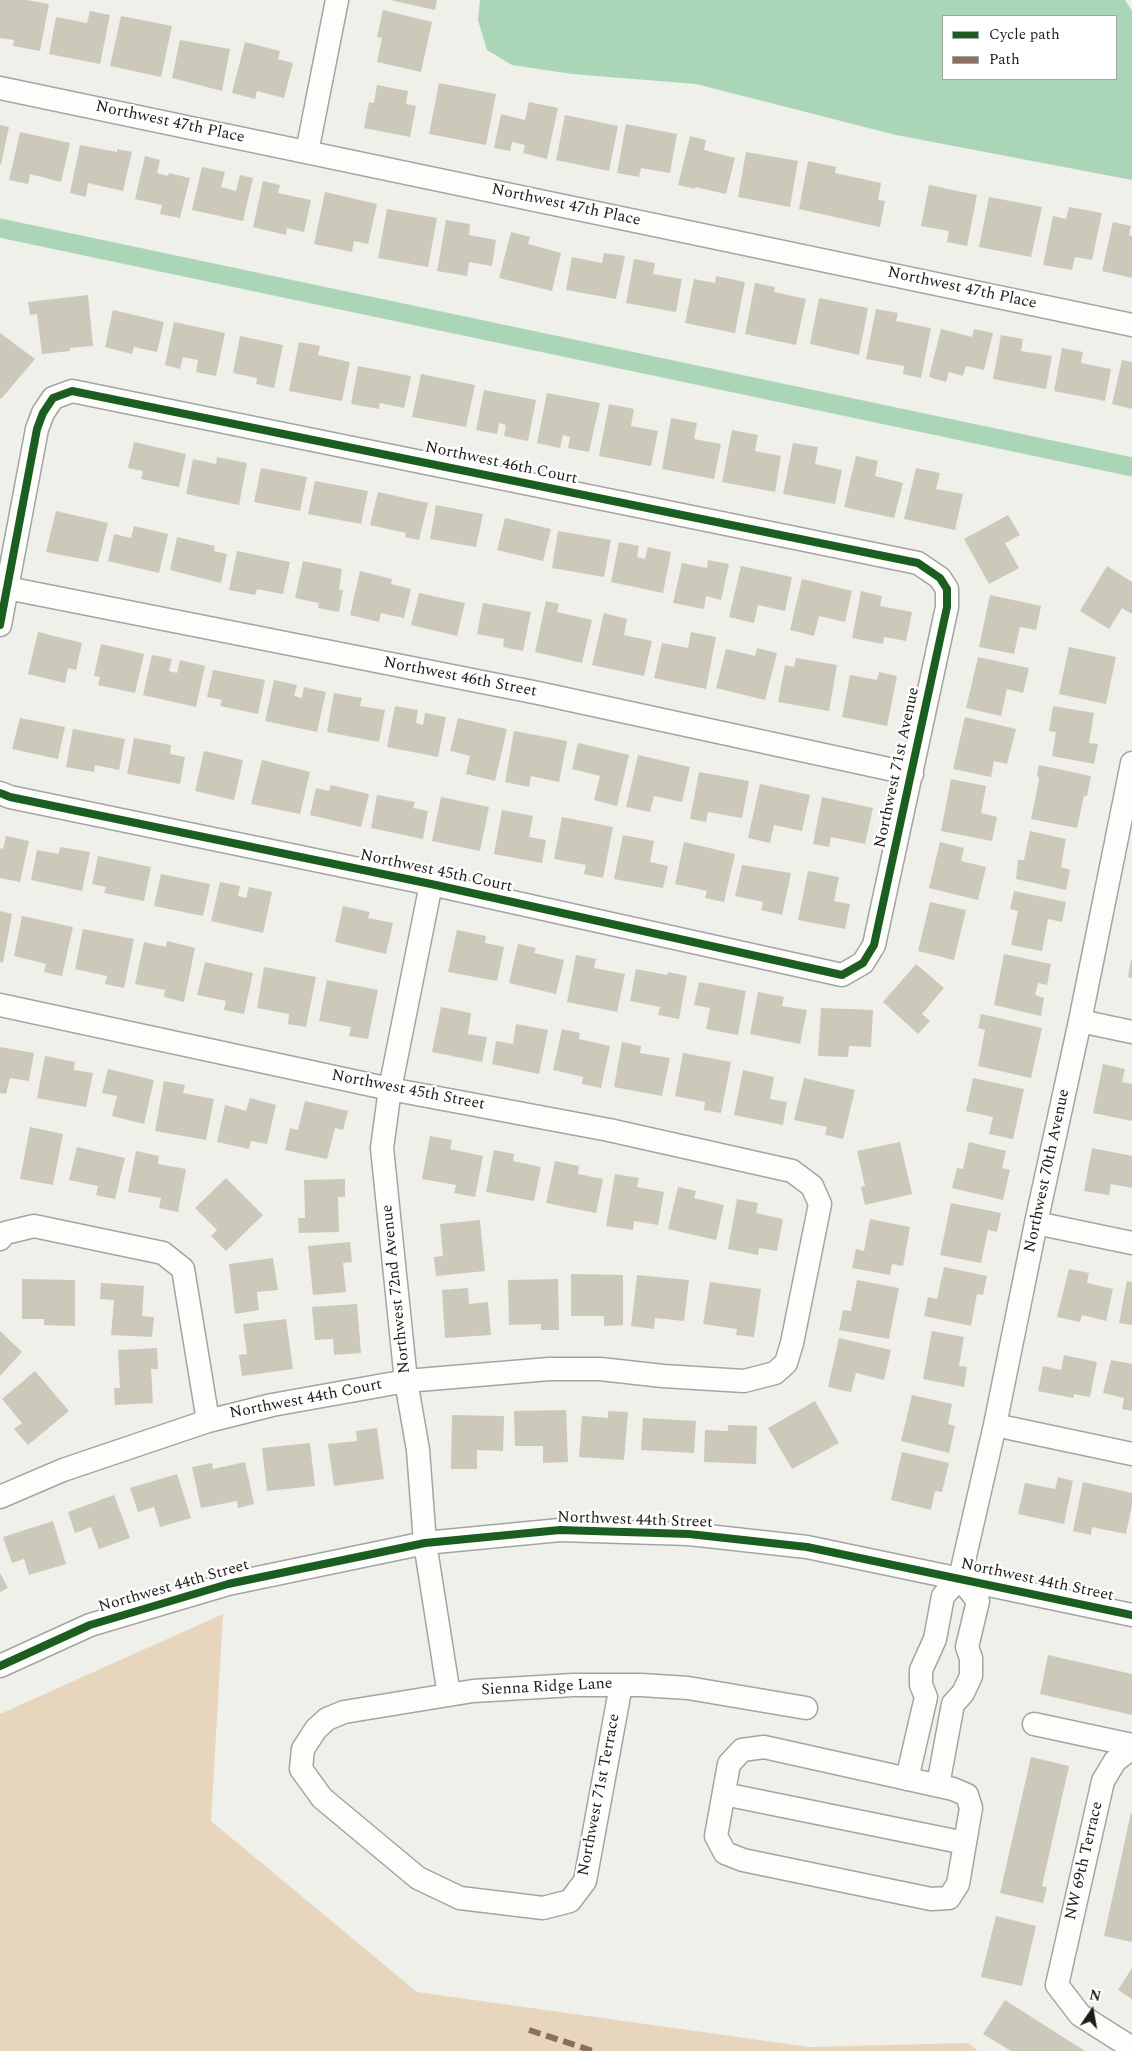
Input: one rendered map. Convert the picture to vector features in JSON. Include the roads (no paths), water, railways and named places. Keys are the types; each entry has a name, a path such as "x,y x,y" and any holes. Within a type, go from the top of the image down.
{"street":[{"path":"307,152 337,0"},
{"name":"Northwest 47th Place","path":"0,88 1132,325"},
{"name":"Northwest 46th Court","path":"7,588 37,429 43,413 53,398 72,391 918,563 940,578"},
{"name":"Northwest 71st Avenue","path":"863,962 874,945 947,607 947,589 940,578"},
{"path":"0,626 7,588"},
{"name":"Northwest 46th Street","path":"7,588 528,691 912,774"},
{"name":"Northwest 70th Avenue","path":"960,1578 995,1425 1132,764"},
{"name":"Northwest 45th Court","path":"0,793 431,884 842,975 863,962"},
{"name":"Northwest 72nd Avenue","path":"431,884 390,1089 382,1148 406,1381 418,1450 425,1543 449,1695"},
{"name":"Northwest 45th Street","path":"0,1005 390,1089 609,1130 792,1171 812,1186 820,1204 786,1363 775,1373"},
{"path":"1080,1021 1132,1032"},
{"path":"1036,1223 1132,1243"},
{"path":"0,1239 5,1233 34,1226 163,1253 183,1269 208,1421"},
{"name":"Northwest 44th Court","path":"2,1493 63,1470 208,1421 272,1405 406,1381 549,1369 600,1369 663,1376 744,1380 775,1373"},
{"path":"995,1425 1132,1454"},
{"name":"Northwest 44th Street","path":"0,1666 90,1625 228,1584 425,1543 560,1530 688,1534 807,1547 1132,1615"},
{"path":"907,1779 926,1697 921,1685 921,1670 935,1639 943,1596 960,1578 978,1601 968,1647 971,1658 971,1676 963,1693 953,1704 938,1785"},
{"name":"Sienna Ridge Lane","path":"303,1749 316,1729 327,1719 344,1712 473,1691 573,1685 688,1688 806,1708"},
{"name":"Northwest 71st Terrace","path":"303,1749 301,1769 322,1798 418,1878 460,1898 543,1908 570,1901 585,1881 621,1685"},
{"path":"1034,1724 1132,1746"},
{"name":"NW 69th Terrace","path":"1132,1746 1114,1762 1103,1781 1057,1985 1080,2015 1132,2048"},
{"path":"764,1747 938,1785 967,1795 971,1808 958,1884 949,1898 931,1899 743,1860 725,1852 716,1836 729,1764 742,1750 764,1747"},
{"path":"724,1794 964,1843"}],"waterway":[{"path":"0,228 1132,467"}]}
